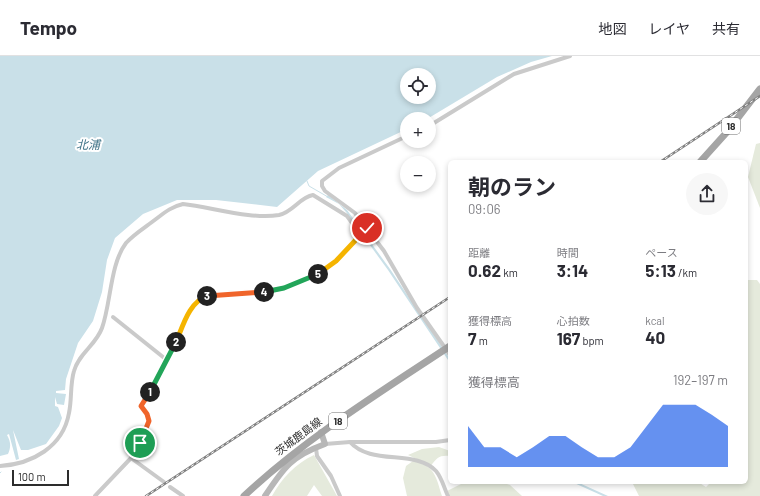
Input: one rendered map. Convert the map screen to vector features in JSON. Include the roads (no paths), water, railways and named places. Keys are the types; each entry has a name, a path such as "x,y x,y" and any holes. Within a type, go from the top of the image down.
{"main road":[{"name":"18","path":"702,160 722,138 760,89"},
{"name":"茨城鹿島線","path":"244,496 267,474 321,432 446,351"},
{"path":"265,496 275,481 295,458 325,444 321,432"},
{"path":"267,474 275,481"}],"street":[{"path":"436,122 514,74 570,56"},
{"path":"400,139 339,168 322,181 322,186 325,191 346,205 367,228 384,251 417,308 446,351"},
{"path":"0,466 23,462 39,456 60,438 69,414 74,370 81,355 95,342 102,328 120,254 126,243 171,207 183,204 264,216 288,212 307,196 313,195 346,216 360,234"},
{"path":"95,496 131,458 140,443 149,421 147,414 141,406 168,361 189,312 199,300 212,295 264,292 297,284 328,268 352,246 360,234 367,228"},
{"path":"113,317 168,361"},
{"path":"325,444 350,442 436,442 448,440"},
{"path":"350,442 354,447 371,454 421,462 434,469 439,475 448,496"},
{"path":"316,448 317,456 331,476 340,496"},
{"path":"131,458 164,482"},
{"path":"170,487 183,496"}],"water":[{"name":"北浦","path":"0,56 552,56 531,62 497,77 436,114 436,112 400,112 400,132 318,171 277,207 216,200 177,200 143,214 115,238 107,260 102,292 93,321 78,343 66,379 65,390 56,391 56,393 66,394 64,405 57,404 55,397 55,406 58,407 62,418 59,426 46,444 28,450 21,450 13,430 19,459 16,460 9,434 7,435 10,444 8,454 0,456"},
{"path":"328,195 347,210 390,269 448,356 448,360 388,270 346,212 339,204 326,197"},
{"path":"576,484 581,484 608,496 603,496"}],"waterway":[{"path":"307,181 309,186 328,197"}],"railway":[{"path":"663,160 760,96"},
{"path":"146,496 448,298"}]}
